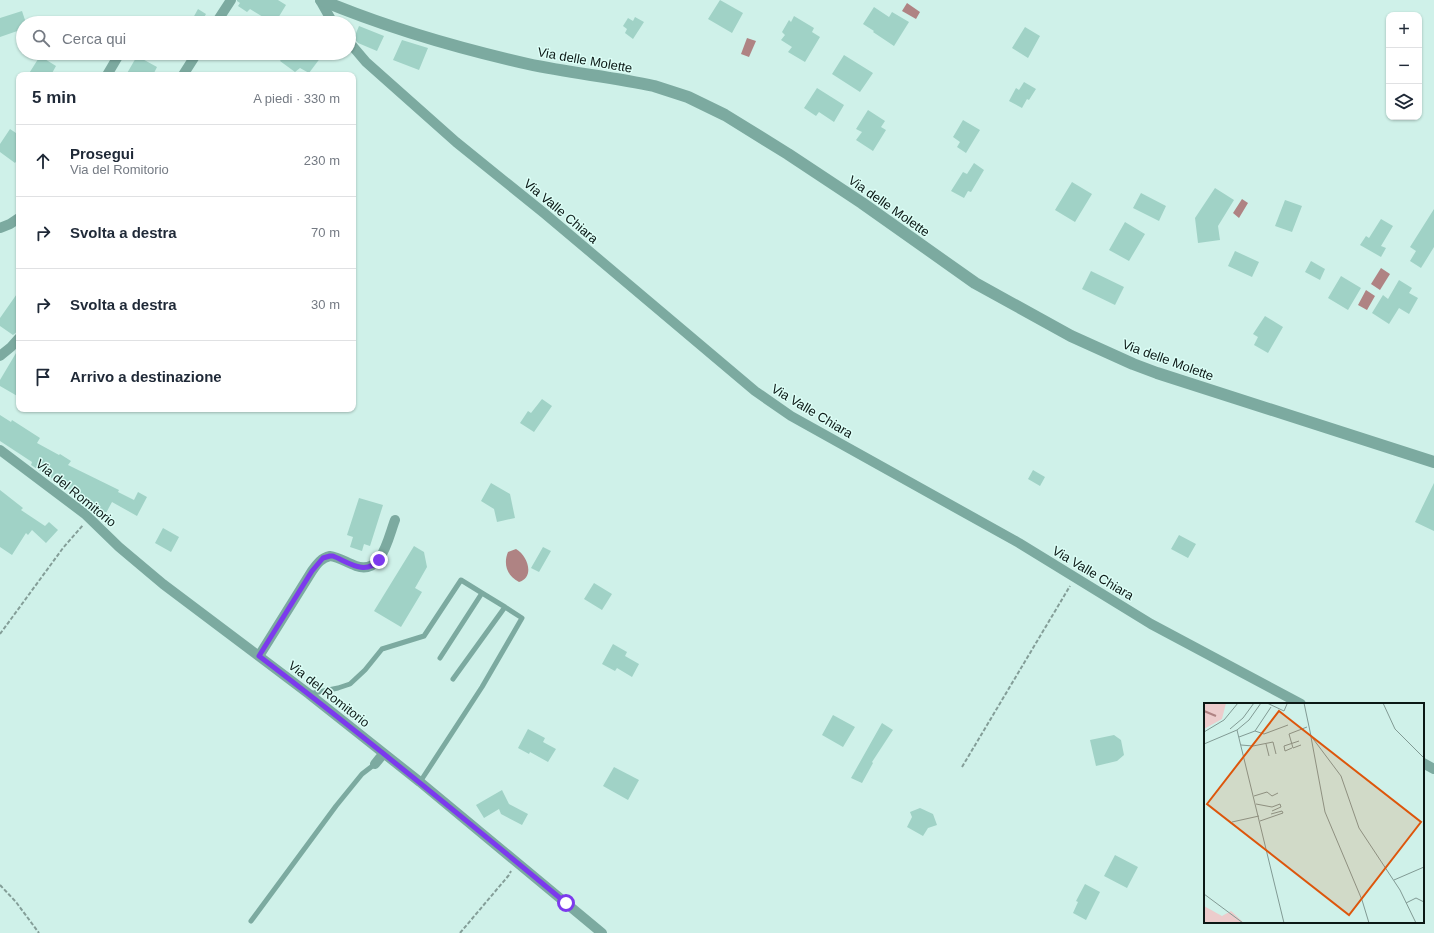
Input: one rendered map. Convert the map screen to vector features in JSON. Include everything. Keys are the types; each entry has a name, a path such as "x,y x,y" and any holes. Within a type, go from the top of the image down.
{"street":[{"path":"221,16 231,0"},
{"path":"321,0 329,16"},
{"name":"Via delle Molette","path":"321,0 365,18 423,37 528,64 654,86 702,103 725,115 788,154 862,203 975,283 1071,336 1133,364 1178,381 1276,410 1434,462"},
{"name":"Via Valle Chiara","path":"356,50 366,62 456,142 544,213 695,342 773,404 791,416 1019,544 1151,624 1299,703"},
{"path":"108,72 116,60"},
{"path":"185,72 193,60"},
{"path":"0,228 16,220"},
{"path":"0,356 16,341"},
{"name":"Via del Romitorio","path":"0,450 88,518 119,547 163,584 309,694 420,782 602,933"},
{"path":"259,656 312,571 323,558 330,556 363,568 372,566 379,560 394,520"},
{"path":"375,764 383,754"},
{"path":"1424,764 1434,769"}],"lane":[{"path":"309,694 350,684 365,670 382,649 424,636 461,580 522,618 482,687 420,782"},
{"path":"440,658 482,593"},
{"path":"453,679 505,607"},
{"path":"251,921 340,801 362,774 375,764"}],"path":[{"path":"0,634 63,548 81,529 88,518"},
{"path":"962,767 1075,577"},
{"path":"460,933 509,875 516,861"},
{"path":"0,885 16,902 39,933"}],"shaded area":[{"path":"907,3 920,12 916,19 902,11"},
{"path":"747,38 756,41 749,57 741,54"},
{"path":"1242,199 1248,203 1239,218 1233,213"},
{"path":"1381,268 1390,274 1380,290 1371,284"},
{"path":"1366,290 1375,296 1367,310 1358,305"},
{"path":"516,549 524,556 528,566 527,576 519,582 509,573 506,565 508,552"}],"building":[{"path":"278,0 286,5 279,16 262,16 250,9 247,12 238,6 240,3 237,1"},
{"path":"720,0 743,13 732,33 708,19"},
{"path":"874,7 889,17 892,12 909,22 894,46 863,24"},
{"path":"198,9 206,14 205,16 194,16"},
{"path":"22,11 24,16 16,16 16,31 0,37 0,18"},
{"path":"794,16 814,28 812,32 820,37 805,62 788,52 792,47 781,40 785,35 782,32 789,20 791,22"},
{"path":"635,17 644,22 633,39 625,33 627,29 623,26 628,18 633,21"},
{"path":"359,26 384,36 377,51 358,43 356,40 356,33"},
{"path":"1025,27 1040,36 1028,58 1012,48"},
{"path":"402,40 428,48 419,70 393,60"},
{"path":"844,55 873,73 860,92 832,74"},
{"path":"37,60 46,60 56,66 53,72 30,72"},
{"path":"135,60 144,60 157,67 154,72 128,72"},
{"path":"319,60 310,72 300,68 295,72 280,61"},
{"path":"1024,82 1036,89 1029,100 1027,99 1022,108 1009,101 1016,88 1019,90"},
{"path":"817,88 844,105 834,122 819,112 816,116 804,108"},
{"path":"868,110 885,121 881,127 886,130 873,151 856,140 862,132 856,129"},
{"path":"963,120 980,130 966,153 957,147 960,142 953,137"},
{"path":"10,129 16,133 15,163 0,152 0,144"},
{"path":"974,163 984,170 971,192 968,191 964,198 951,191 963,172 967,174"},
{"path":"1072,182 1092,194 1075,222 1055,210"},
{"path":"1215,188 1234,200 1218,226 1220,240 1198,243 1195,218"},
{"path":"1141,193 1166,206 1159,221 1133,208"},
{"path":"1285,200 1302,206 1292,232 1275,226"},
{"path":"1434,209 1434,247 1421,268 1410,261 1416,251 1410,247"},
{"path":"1381,219 1393,226 1381,246 1386,248 1381,257 1360,245 1366,236 1369,238"},
{"path":"1125,222 1145,234 1129,261 1109,250"},
{"path":"1235,251 1259,262 1252,277 1228,266"},
{"path":"1311,261 1325,269 1320,280 1305,272"},
{"path":"1091,271 1124,287 1115,305 1082,289"},
{"path":"1341,276 1361,288 1348,310 1328,298"},
{"path":"1399,280 1412,288 1409,293 1418,298 1409,314 1399,308 1389,324 1372,313 1383,295 1388,299"},
{"path":"16,295 16,332 13,335 0,326 0,318"},
{"path":"1265,316 1283,327 1268,353 1254,345 1258,337 1253,334"},
{"path":"16,353 16,395 0,386 0,380"},
{"path":"542,399 552,406 534,432 520,423 528,411 531,413"},
{"path":"0,415 11,422 12,420 40,438 37,443 71,461 68,465 119,490 118,492 134,500 138,492 147,497 137,516 112,502 106,513 31,465 32,462 0,441"},
{"path":"1033,470 1045,477 1040,486 1028,479"},
{"path":"491,483 510,494 515,518 497,522 494,509 481,501"},
{"path":"1434,483 1434,531 1415,522"},
{"path":"0,490 23,508 21,510 45,526 49,522 58,530 46,543 32,530 28,535 26,533 12,555 0,547"},
{"path":"359,498 383,505 370,546 364,544 362,551 350,547 353,537 347,535"},
{"path":"163,528 179,537 171,552 155,543"},
{"path":"1179,535 1196,544 1188,558 1171,549"},
{"path":"414,546 424,552 427,567 415,588 422,592 401,627 374,611"},
{"path":"543,547 551,551 539,572 531,568"},
{"path":"594,583 612,594 602,610 584,599"},
{"path":"613,644 627,652 625,656 639,664 632,677 617,668 615,671 602,664"},
{"path":"833,715 855,727 843,747 822,735"},
{"path":"882,723 893,730 872,762 873,763 862,783 851,778"},
{"path":"528,729 545,738 543,742 556,749 548,762 530,752 529,754 518,748"},
{"path":"1114,735 1121,740 1124,755 1117,761 1096,766 1090,740"},
{"path":"614,767 639,780 628,800 603,786"},
{"path":"502,790 509,804 528,814 522,825 501,814 499,809 484,818 476,805"},
{"path":"920,808 933,814 937,825 928,828 923,836 907,827 912,817 910,812"},
{"path":"1115,855 1138,867 1127,888 1104,876"},
{"path":"1085,884 1100,892 1086,920 1073,913 1078,902 1076,901"}],"route":[{"path":"379,560 372,566 363,568 349,564 333,556 323,558 312,571 259,656 420,782 566,903"}]}
